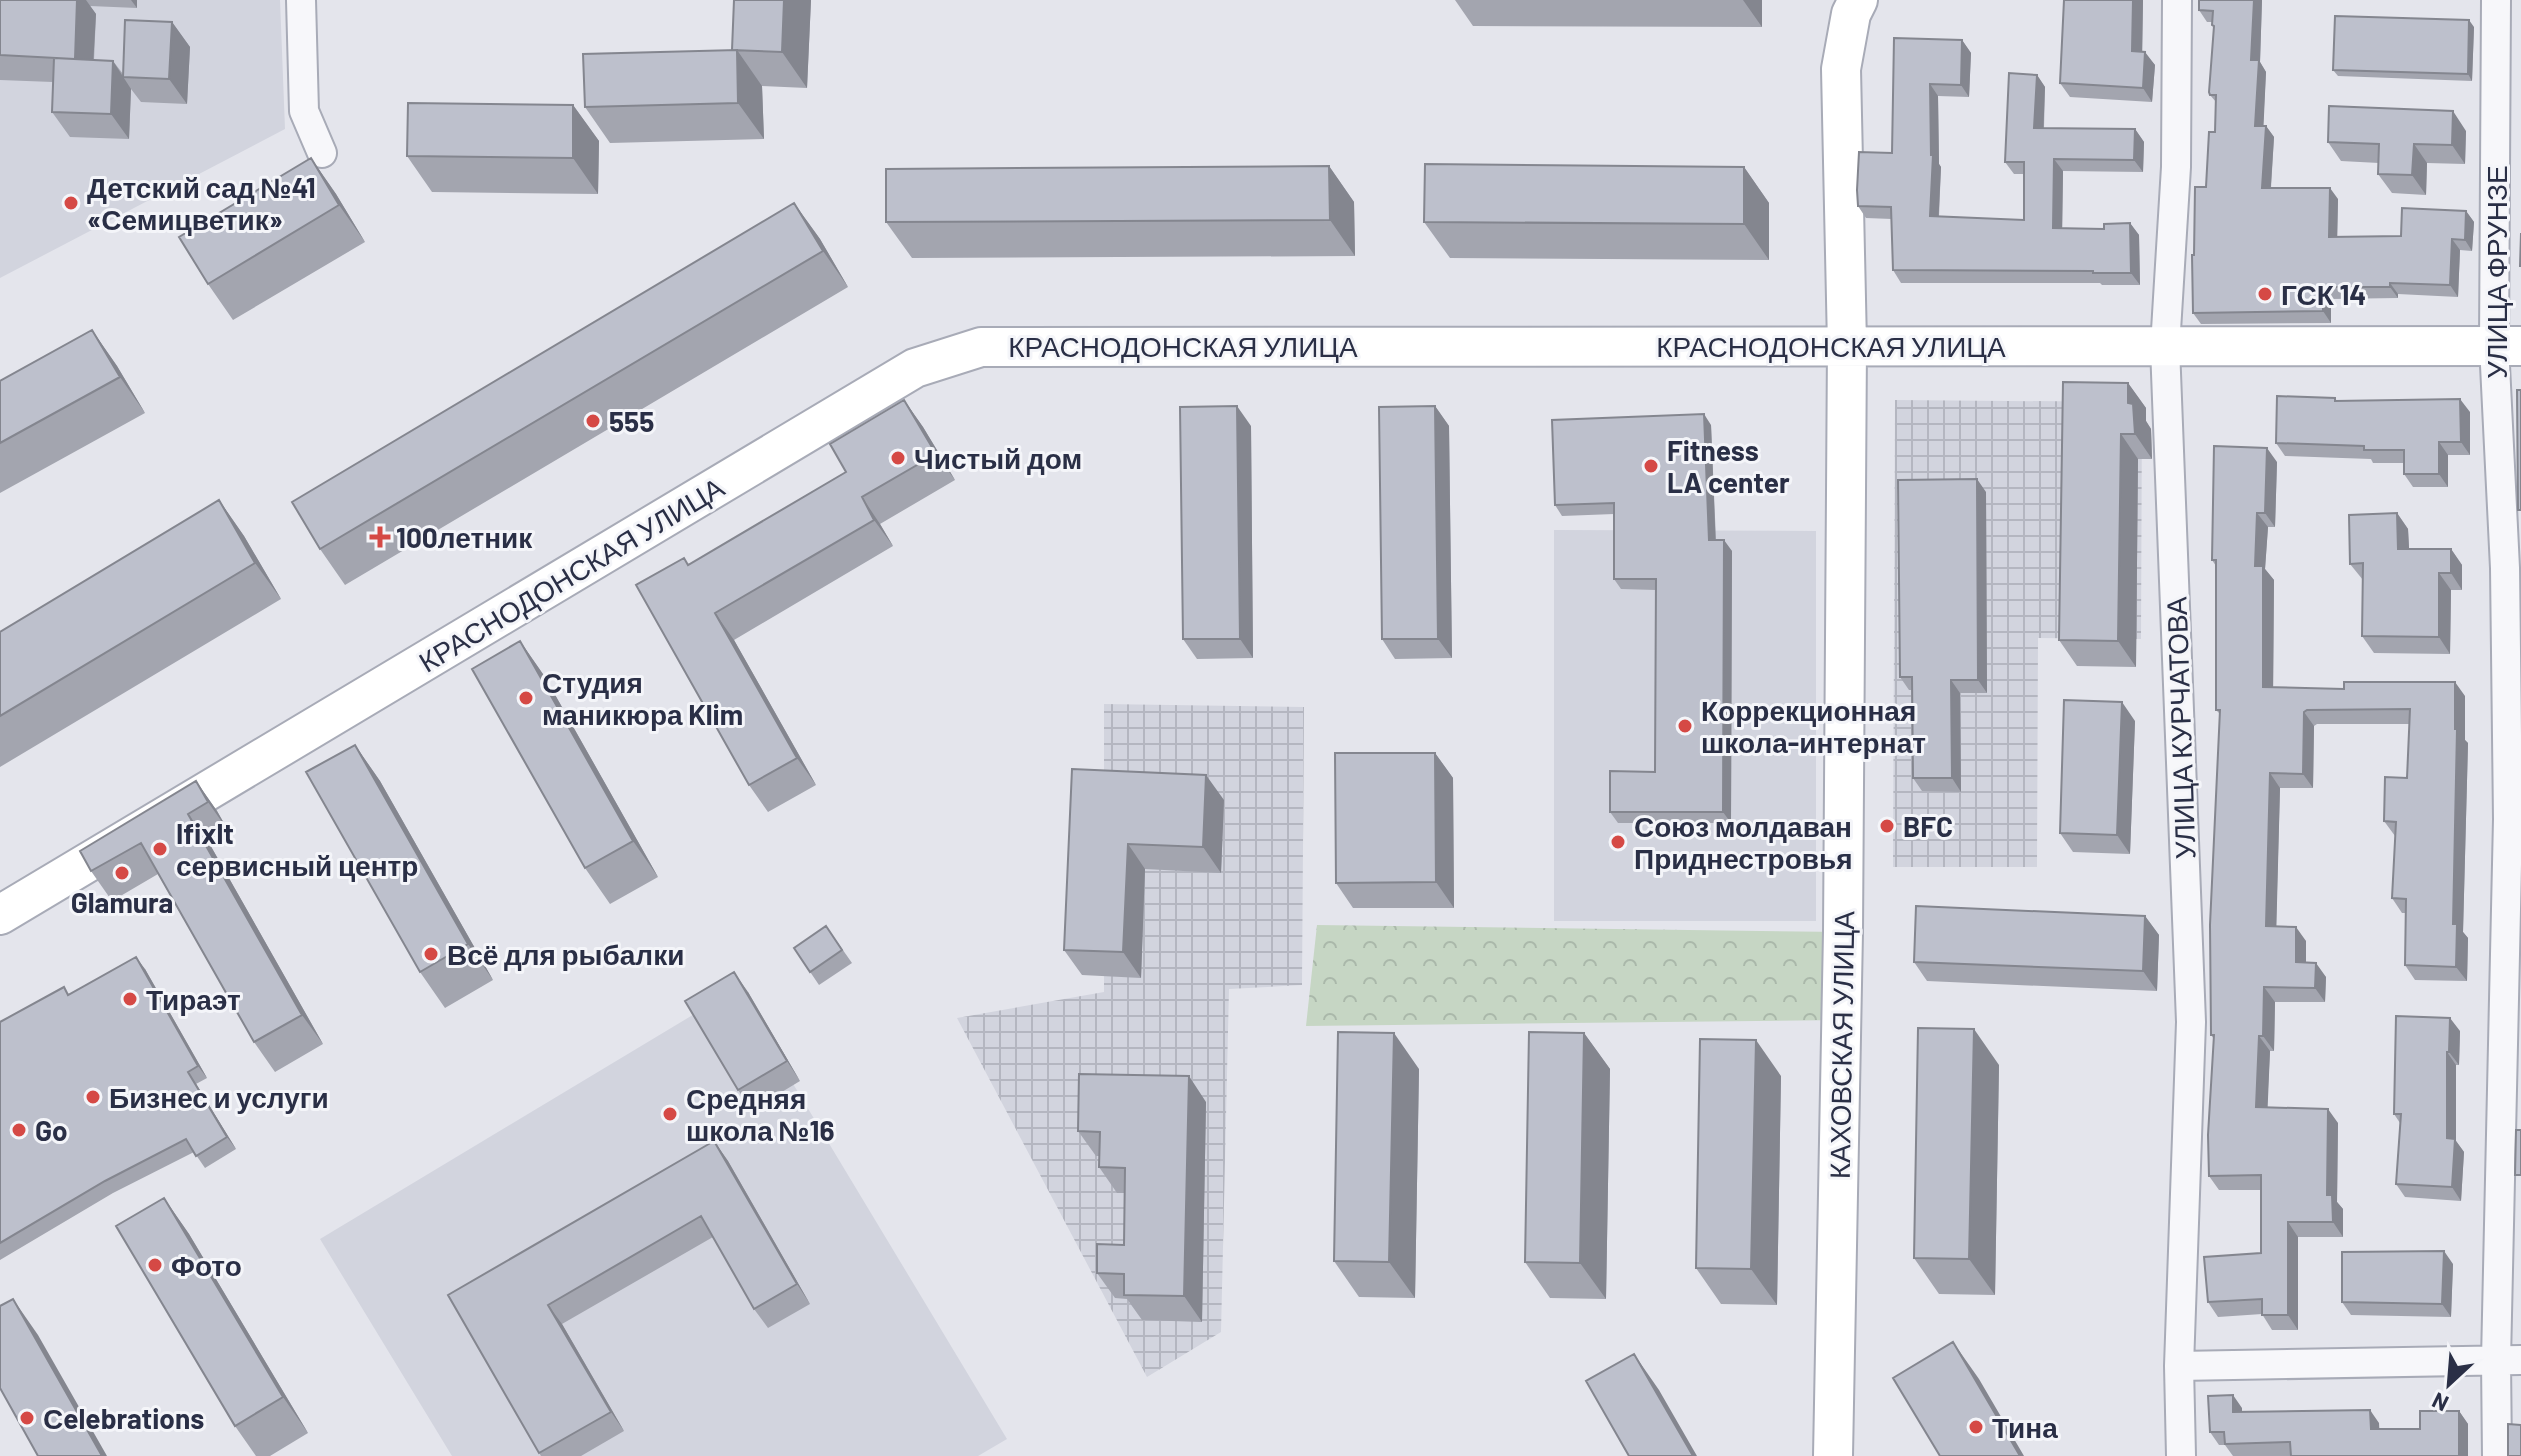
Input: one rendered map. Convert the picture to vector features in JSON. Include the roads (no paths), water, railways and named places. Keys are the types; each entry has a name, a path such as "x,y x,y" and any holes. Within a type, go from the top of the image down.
{"street":[{"path":"301,0 304,111 322,153"},
{"name":"КАХОВСКАЯ УЛИЦА","path":"1833,1456 1843,932 1847,345 1841,69 1851,14 1858,0"},
{"name":"УЛИЦА КУРЧАТОВА","path":"2177,0 2176,167 2165,347 2191,1022 2179,1366 2181,1456"},
{"name":"УЛИЦА ФРУНЗЕ","path":"2496,0 2508,346 2505,568 2509,1360 2497,1456"},
{"name":"КРАСНОДОНСКАЯ УЛИЦА","path":"0,915 915,368 981,347 2508,346"},
{"path":"2179,1366 2509,1360"}],"place":[{"name":"Детский сад №41 «Семицветик»","path":"71,203"},
{"name":"ГСК 14","path":"2265,294"},
{"name":"555","path":"593,421"},
{"name":"Чистый дом","path":"898,458"},
{"name":"Fitness LA center","path":"1651,466"},
{"name":"100летник","path":"380,537"},
{"name":"Студия маникюра Klim","path":"526,698"},
{"name":"Коррекционная школа-интернат","path":"1685,726"},
{"name":"BFC","path":"1887,826"},
{"name":"Союз молдаван Приднестровья","path":"1618,842"},
{"name":"Ifixlt сервисный центр","path":"160,849"},
{"name":"Glamura","path":"122,873"},
{"name":"Всё для рыбалки","path":"431,954"},
{"name":"Тираэт","path":"130,999"},
{"name":"Бизнес и услуги","path":"93,1097"},
{"name":"Средняя школа №16","path":"670,1114"},
{"name":"Go","path":"19,1130"},
{"name":"Фото","path":"155,1265"},
{"name":"Сelebrations","path":"27,1418"},
{"name":"Тина","path":"1976,1427"}]}
